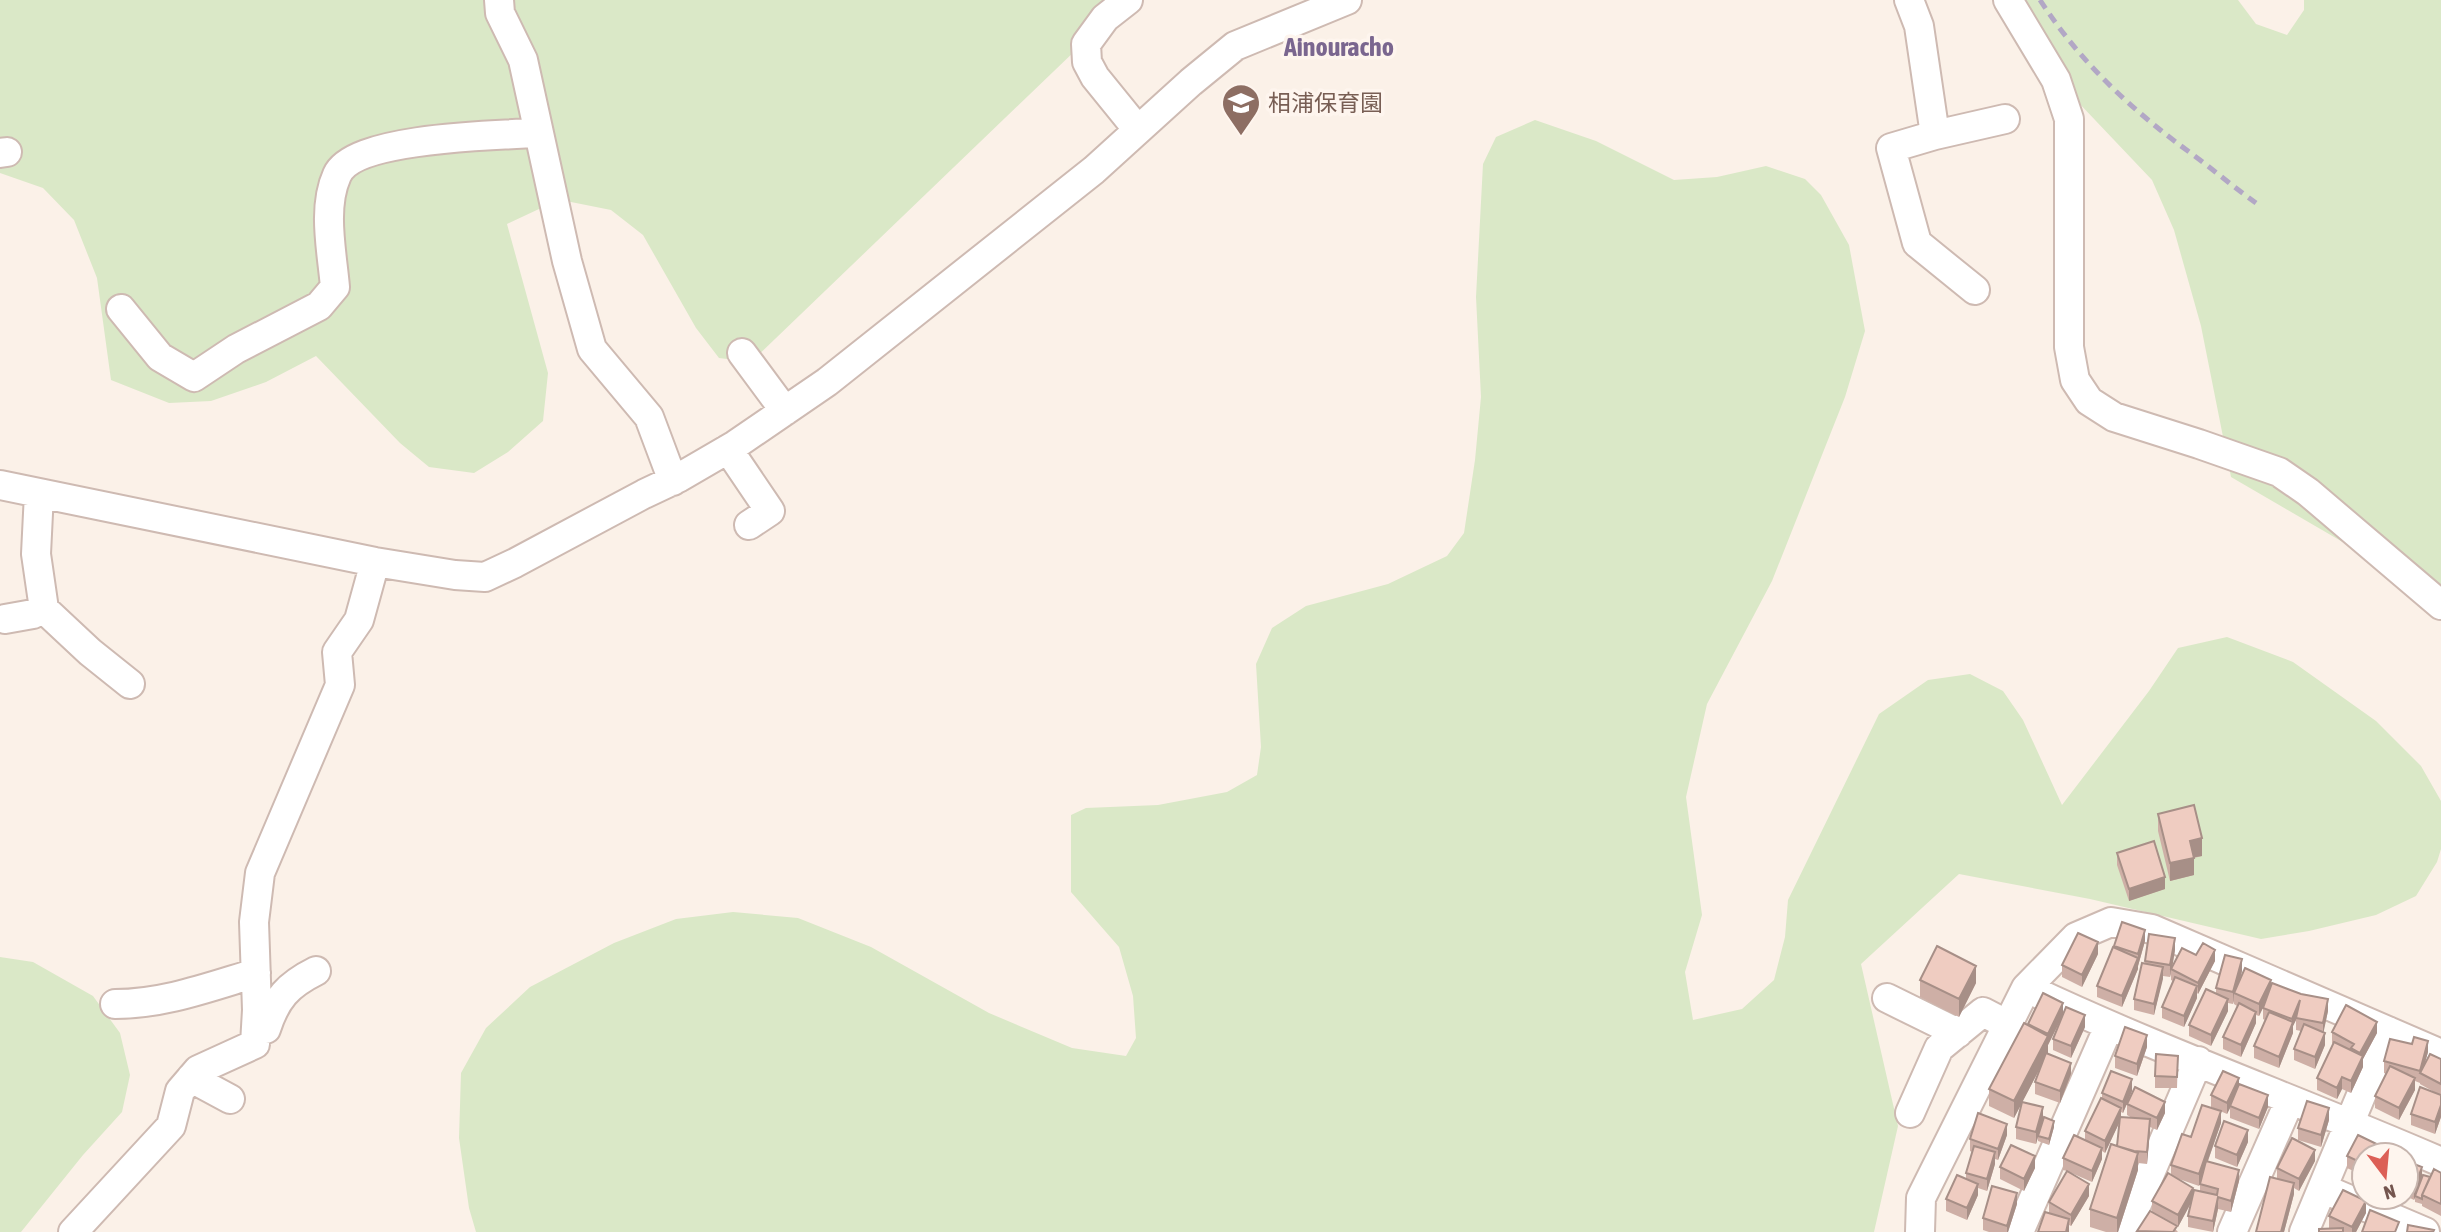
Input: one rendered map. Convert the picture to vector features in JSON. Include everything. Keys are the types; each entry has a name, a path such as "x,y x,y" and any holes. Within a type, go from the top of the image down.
{"street":[{"path":"499,0 500,13 523,60 567,261 592,349 649,416 673,481"},
{"path":"1128,0 1105,18 1086,44 1087,62 1095,77 1138,130"},
{"path":"0,485 375,562 485,577 673,481 785,411 827,382 1094,170 1191,82 1235,47 1347,0"},
{"path":"1909,0 1919,26 1935,135"},
{"path":"2008,0 2056,79 2069,119 2069,348 2076,380 2089,401 2114,417 2279,472 2308,492 2441,604"},
{"path":"1975,290 1917,243 1891,148 2005,119"},
{"path":"121,309 160,357 194,377 236,349 320,306 335,287 330,220 331,194 338,171 361,156 395,145 539,133"},
{"path":"742,353 785,411"},
{"path":"728,449 770,511 749,525"},
{"path":"38,493 36,554 44,609 90,652 130,684"},
{"path":"73,1232 171,1126 180,1091 198,1070 256,1044 254,922 260,873 340,685 337,652 359,620 375,562"},
{"path":"5,619 33,614 44,609"},
{"path":"1921,1232 1921,1198 2026,988 2076,937 2111,922 2152,929 2441,1054"},
{"path":"257,1026 266,1029 272,1009 284,993 299,979 316,971"},
{"path":"115,1004 162,1001 256,972"},
{"path":"2026,988 2109,1026 2349,1122 2441,1162"},
{"path":"1887,998 1958,1033"},
{"path":"1910,1113 1939,1048 1983,1012 2008,1025"},
{"path":"2019,1232 2109,1026"},
{"path":"2304,1232 2388,1031"},
{"path":"2125,1232 2198,1061"},
{"path":"191,1078 230,1099"},
{"path":"2232,1232 2290,1100"},
{"path":"2322,1188 2425,1232"},
{"path":"102,1232 99,1218 106,1195"}],"green space":[{"path":"0,0 1128,0 751,362 719,358 696,328 643,235 611,210 566,201 539,209 507,224 548,373 543,421 508,452 474,473 429,467 400,443 316,356 266,382 211,401 169,403 111,380 97,278 74,220 43,188 0,173"},
{"path":"2022,0 2238,0 2256,24 2287,35 2304,10 2304,0 2441,0 2441,611 2365,555 2231,477 2201,326 2174,230 2152,180 2039,61"},
{"path":"1535,120 1596,141 1674,180 1717,177 1766,166 1805,179 1821,195 1849,245 1865,331 1845,397 1772,581 1707,704 1686,797 1702,915 1685,972 1693,1020 1742,1009 1774,980 1785,937 1788,900 1879,714 1928,680 1970,674 2003,691 2023,720 2062,805 2149,691 2178,648 2227,637 2293,662 2376,721 2421,766 2441,801 2441,849 2437,862 2416,896 2376,915 2261,939 2090,899 1959,874 1861,964 1898,1126 1874,1232 476,1232 469,1208 459,1138 461,1073 486,1028 530,987 614,943 676,919 733,912 798,918 871,947 989,1013 1072,1048 1126,1056 1136,1038 1133,996 1119,947 1071,892 1071,815 1086,808 1158,805 1227,792 1257,775 1261,747 1256,664 1272,628 1306,606 1388,584 1447,556 1464,533 1481,397 1476,297 1483,164 1496,137"},
{"path":"0,957 33,962 93,996 120,1033 130,1075 122,1112 83,1155 21,1232 0,1232"}],"building":[{"path":"2194,805 2202,838 2190,841 2194,858 2170,863 2158,814"},
{"path":"2154,841 2165,877 2129,889 2117,853"},
{"path":"2122,922 2145,930 2138,954 2114,946"},
{"path":"2078,933 2098,942 2082,975 2062,965"},
{"path":"2149,934 2175,938 2170,965 2145,961"},
{"path":"2203,943 2215,950 2198,983 2171,969 2182,948 2196,955"},
{"path":"1937,946 1976,966 1959,999 1920,980"},
{"path":"2113,947 2138,958 2122,996 2097,986"},
{"path":"2225,955 2242,959 2233,992 2216,988"},
{"path":"2142,963 2163,967 2154,1004 2134,999"},
{"path":"2245,968 2271,980 2259,1004 2234,993"},
{"path":"2175,977 2197,986 2184,1016 2162,1007"},
{"path":"2272,983 2301,994 2328,999 2323,1023 2296,1018 2300,1000 2292,1019 2263,1008"},
{"path":"2206,989 2228,999 2211,1035 2189,1025"},
{"path":"2043,993 2063,1003 2048,1034 2028,1024"},
{"path":"2239,1003 2256,1012 2241,1045 2223,1037"},
{"path":"2346,1005 2377,1022 2360,1053 2351,1048 2354,1044 2332,1032"},
{"path":"2066,1007 2085,1015 2071,1046 2053,1039"},
{"path":"2269,1012 2293,1022 2279,1057 2254,1046"},
{"path":"2024,1023 2048,1036 2014,1101 1989,1089"},
{"path":"2304,1024 2325,1033 2315,1057 2294,1049"},
{"path":"2125,1027 2147,1035 2137,1064 2115,1056"},
{"path":"2414,1037 2428,1041 2420,1071 2384,1061 2390,1039 2412,1044"},
{"path":"2334,1042 2363,1056 2351,1081 2342,1077 2337,1088 2317,1078"},
{"path":"2046,1053 2071,1063 2060,1091 2035,1082"},
{"path":"2156,1054 2178,1056 2177,1077 2155,1076"},
{"path":"2430,1054 2441,1059 2441,1084 2420,1073"},
{"path":"2390,1066 2415,1078 2399,1108 2375,1096"},
{"path":"2111,1071 2132,1079 2123,1102 2102,1093"},
{"path":"2223,1071 2239,1078 2227,1103 2211,1095"},
{"path":"2239,1084 2268,1095 2259,1118 2230,1106"},
{"path":"2135,1087 2165,1102 2157,1118 2127,1104"},
{"path":"2420,1087 2441,1095 2441,1105 2435,1122 2411,1114"},
{"path":"2101,1098 2121,1108 2105,1141 2085,1131"},
{"path":"2307,1101 2329,1108 2321,1135 2298,1128"},
{"path":"2022,1102 2043,1107 2036,1132 2016,1127"},
{"path":"2202,1105 2221,1111 2199,1174 2171,1165 2182,1134 2191,1137"},
{"path":"1978,1113 2007,1124 1998,1149 1970,1139"},
{"path":"2044,1117 2054,1121 2049,1139 2038,1136"},
{"path":"2120,1117 2150,1119 2147,1152 2117,1146"},
{"path":"2224,1121 2248,1130 2237,1155 2215,1146"},
{"path":"2074,1135 2102,1148 2092,1171 2063,1158"},
{"path":"2358,1135 2370,1141 2355,1141"},
{"path":"2292,1138 2315,1150 2299,1179 2277,1168"},
{"path":"2111,1144 2138,1153 2117,1218 2090,1209"},
{"path":"2011,1145 2035,1156 2024,1179 2000,1167"},
{"path":"1974,1146 1995,1152 1987,1179 1966,1173"},
{"path":"2206,1161 2239,1170 2231,1201 2218,1197 2213,1221 2188,1216 2194,1190 2217,1195 2218,1189 2200,1184"},
{"path":"2434,1169 2441,1173 2441,1204 2422,1195"},
{"path":"2067,1171 2089,1184 2071,1215 2049,1202"},
{"path":"2168,1173 2193,1188 2178,1215 2152,1201"},
{"path":"1957,1175 1978,1184 1967,1208 1946,1199"},
{"path":"2423,1175 2430,1177 2422,1199 2420,1198"},
{"path":"2270,1177 2294,1183 2281,1232 2256,1232"},
{"path":"1992,1186 2017,1193 2007,1226 1983,1218"},
{"path":"2343,1190 2350,1193 2350,1211 2361,1211 2352,1227 2329,1216"},
{"path":"2150,1211 2177,1226 2173,1232 2137,1231"},
{"path":"2370,1211 2399,1222 2395,1232 2362,1232"},
{"path":"2045,1212 2069,1219 2066,1232 2038,1232"},
{"path":"2408,1225 2434,1230 2407,1232"},
{"path":"2343,1228 2343,1232 2319,1232 2319,1229"}],"railway":[{"path":"2040,0 2073,46 2130,105 2256,203"}],"place":[{"name":"相浦保育園","path":"1241,137"}],"district":[{"name":"Ainouracho","path":"1339,47"}]}
